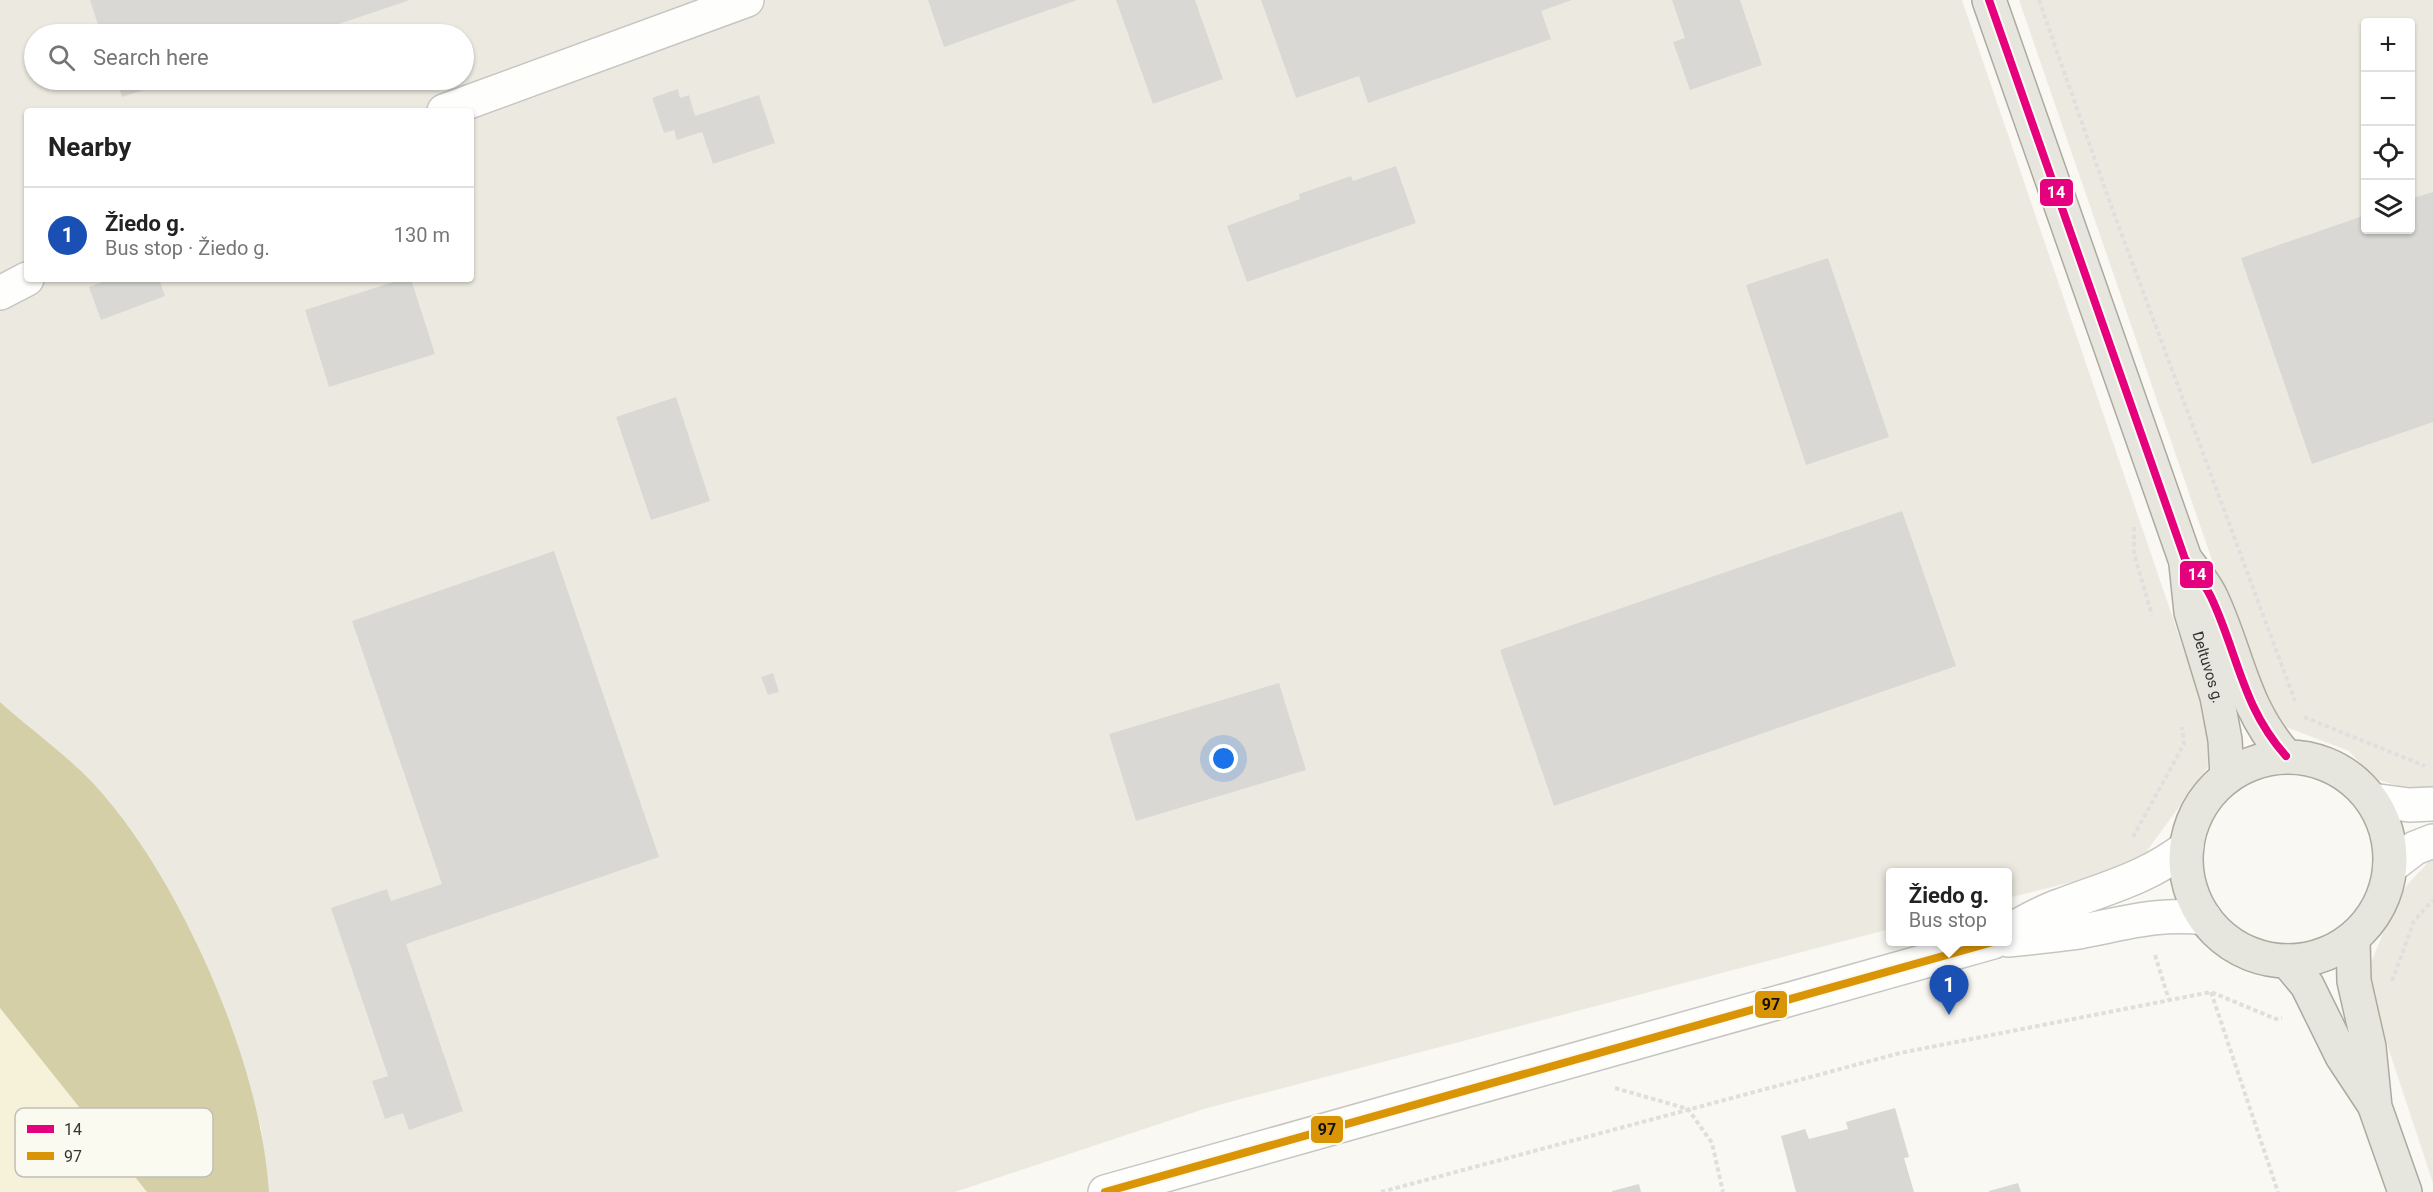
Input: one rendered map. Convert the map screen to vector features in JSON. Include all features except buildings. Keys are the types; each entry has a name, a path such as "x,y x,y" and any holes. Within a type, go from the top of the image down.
{"main road":[{"name":"Deltuvos g.","path":"1989,0 2185,559 2192,612 2221,718 2227,777"},
{"name":"Deltuvos g.","path":"2185,559 2211,596 2244,687 2266,734 2286,756"},
{"path":"2286,756 2319,761 2349,776 2372,800 2383,821 2390,844 2390,867 2384,894 2371,919 2353,939 2333,951 2311,958 2287,961 2264,958 2241,950 2221,936 2205,918 2193,896 2187,872 2187,847 2194,820 2207,796 2227,777 2255,763 2286,756"},
{"path":"2353,939 2358,1005 2369,1047 2375,1107 2404,1192"},
{"path":"2287,961 2307,985 2342,1056 2375,1107"}],"street":[{"path":"452,108 747,0"},
{"path":"0,293 24,281"},
{"path":"2372,800 2409,805 2433,804"},
{"path":"2390,867 2415,848 2433,841"},
{"path":"2012,930 2059,905 2131,881 2163,866 2187,847"},
{"path":"2012,938 2072,933 2143,917 2176,915 2205,918"},
{"path":"1105,1192 1970,946"}],"path":[{"path":"2039,0 2109,200 2297,705"},
{"path":"2154,621 2134,554 2133,527 2169,516"},
{"path":"2301,716 2433,769"},
{"path":"2131,881 2123,854 2184,744 2182,722"},
{"path":"2358,1005 2386,998 2414,921 2433,900"},
{"path":"2143,917 2169,1000"},
{"path":"2211,992 2278,1192"},
{"path":"1381,1192 1900,1053 2211,992 2276,1019 2322,1014"},
{"path":"1688,1109 1712,1143 1723,1192"}],"shaded area":[{"path":"0,0 1962,0 2207,718 2208,767 2136,866 2012,897 2012,868 1886,868 1886,930 1207,1108 955,1192 269,1192 261,1128 233,1030 193,935 143,849 93,783 0,702"},
{"path":"2019,0 2433,0 2433,788 2416,791 2375,779 2349,751 2278,724 2243,650"},
{"path":"0,702 93,783 126,823 185,920 211,975 233,1031 263,1141 269,1192 147,1192 135,1177 213,1177 213,1108 80,1108 0,1008"},
{"path":"2433,857 2433,1183 2365,978 2385,928 2406,886"},
{"path":"0,1008 80,1108 15,1108 15,1177 135,1177 147,1192 0,1192"}],"transit line":[{"name":"14","path":"1989,0 2185,559 2203,582 2211,597 2250,699 2271,737 2286,756"},
{"name":"97","path":"1105,1192 1979,946"}],"place":[{"name":"Žiedo g.","path":"1949,1015"}]}
